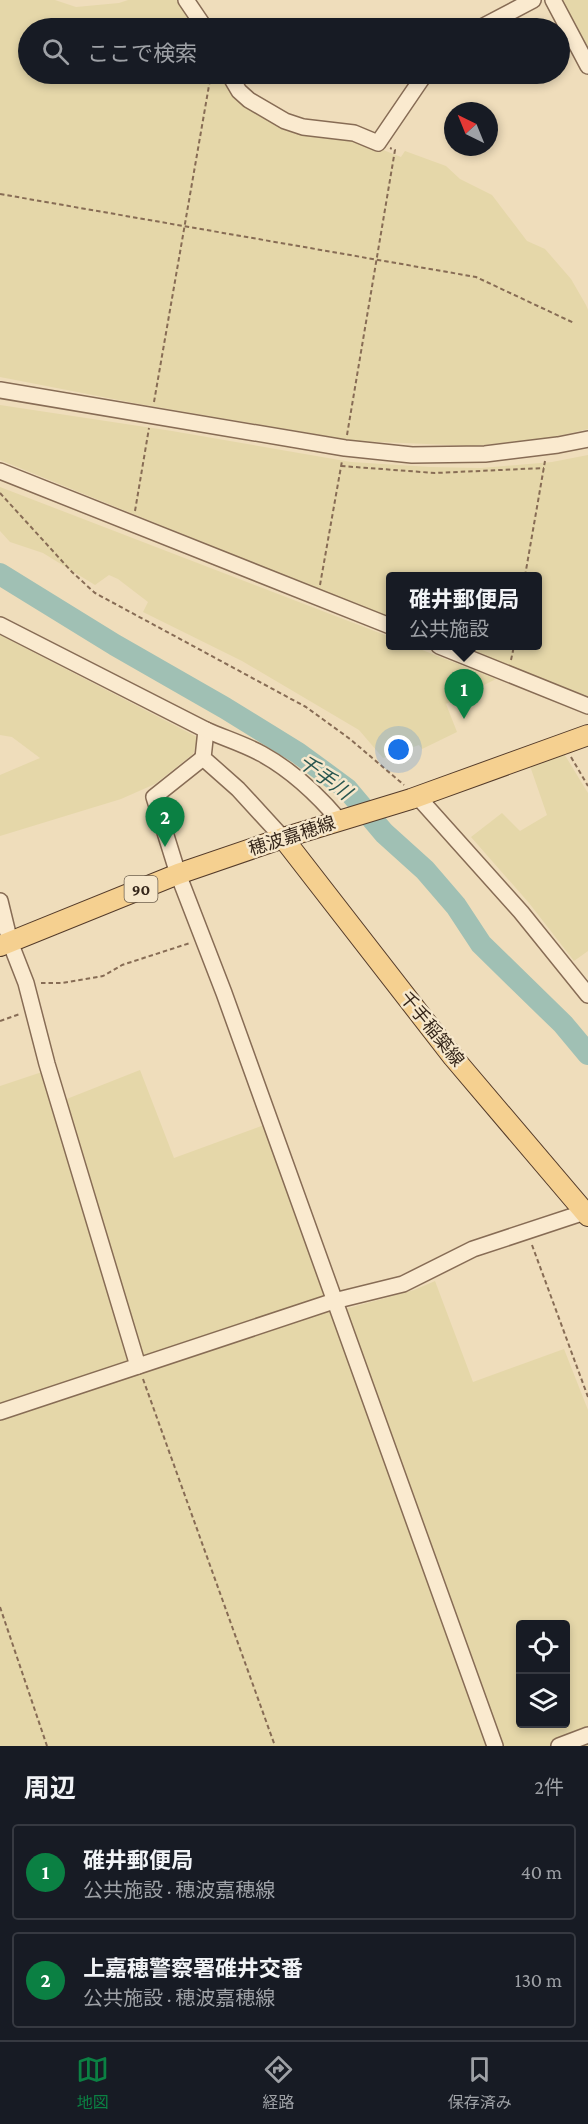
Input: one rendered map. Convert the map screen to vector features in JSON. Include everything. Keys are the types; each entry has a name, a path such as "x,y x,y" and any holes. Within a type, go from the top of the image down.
{"main road":[{"name":"穂波嘉穂線","path":"5,944 178,874 283,838 414,798 588,735"},
{"name":"千手稲築線","path":"283,838 453,1057 586,1214"}],"street":[{"path":"186,0 198,18"},
{"path":"499,18 534,0"},
{"path":"553,0 563,18"},
{"path":"570,32 588,66"},
{"path":"235,84 249,100 285,121 303,127 354,134 378,143 418,84"},
{"path":"0,390 345,448 412,455 485,454 548,447 588,439"},
{"path":"0,471 386,624"},
{"path":"0,625 206,730 261,754 294,775 343,820"},
{"path":"451,650 588,706"},
{"path":"206,730 203,758 154,797 178,874 495,1746"},
{"path":"203,758 238,789 283,838"},
{"path":"414,798 521,912 588,995"},
{"path":"0,901 5,944 26,982 47,1064 138,1366"},
{"path":"0,1412 334,1301 403,1284 473,1249 586,1214"},
{"path":"559,1746 588,1735"}],"path":[{"path":"132,524 209,84"},
{"path":"318,597 395,150 378,143"},
{"path":"0,194 476,277 574,323"},
{"path":"526,572 548,447"},
{"path":"341,466 435,473 544,468"},
{"path":"0,493 72,572 95,592 306,707 350,739 414,798"},
{"path":"564,745 588,786"},
{"path":"26,982 62,983 103,976 122,965 203,939"},
{"path":"0,1021 33,1010"},
{"path":"526,1231 588,1397"},
{"path":"138,1366 275,1746"},
{"path":"0,1607 47,1746"}],"shaded area":[{"path":"0,0 55,0 76,7 128,0 177,0 192,18 18,18 18,84 231,84 255,109 273,123 292,131 358,140 401,157 405,151 446,166 460,179 492,195 527,241 545,249 571,279 588,310 588,429 554,437 474,446 356,441 139,404 0,377"},
{"path":"560,0 588,0 588,55 570,18"},
{"path":"0,405 172,431 351,462 481,468 552,462 588,455 588,696 468,650 542,650 542,572 386,572 386,616 0,460"},
{"path":"0,487 386,635 386,650 422,650 496,679 446,704 457,732 422,749 419,745 383,758 359,730 242,661 143,612 148,602 118,579 109,575 95,585 43,553 10,542 0,531"},
{"path":"0,635 199,738 193,754 155,784 121,799 0,836 0,775 40,758 12,737 0,735"},
{"path":"563,752 588,793 588,951 574,961 529,903 471,837 502,813 520,831 547,815 530,766"},
{"path":"140,1070 174,1158 264,1125 331,1313 414,1290 435,1281 473,1382 564,1349 588,1410 588,1746 0,1746 0,1086 42,1072 54,1104"}],"waterway":[{"name":"千手川","path":"0,574 298,753 347,789 384,833 425,870 456,906 481,944 563,1024 588,1054"}],"place":[{"name":"碓井郵便局","path":"464,719"},
{"name":"上嘉穂警察署碓井交番","path":"165,847"}]}
